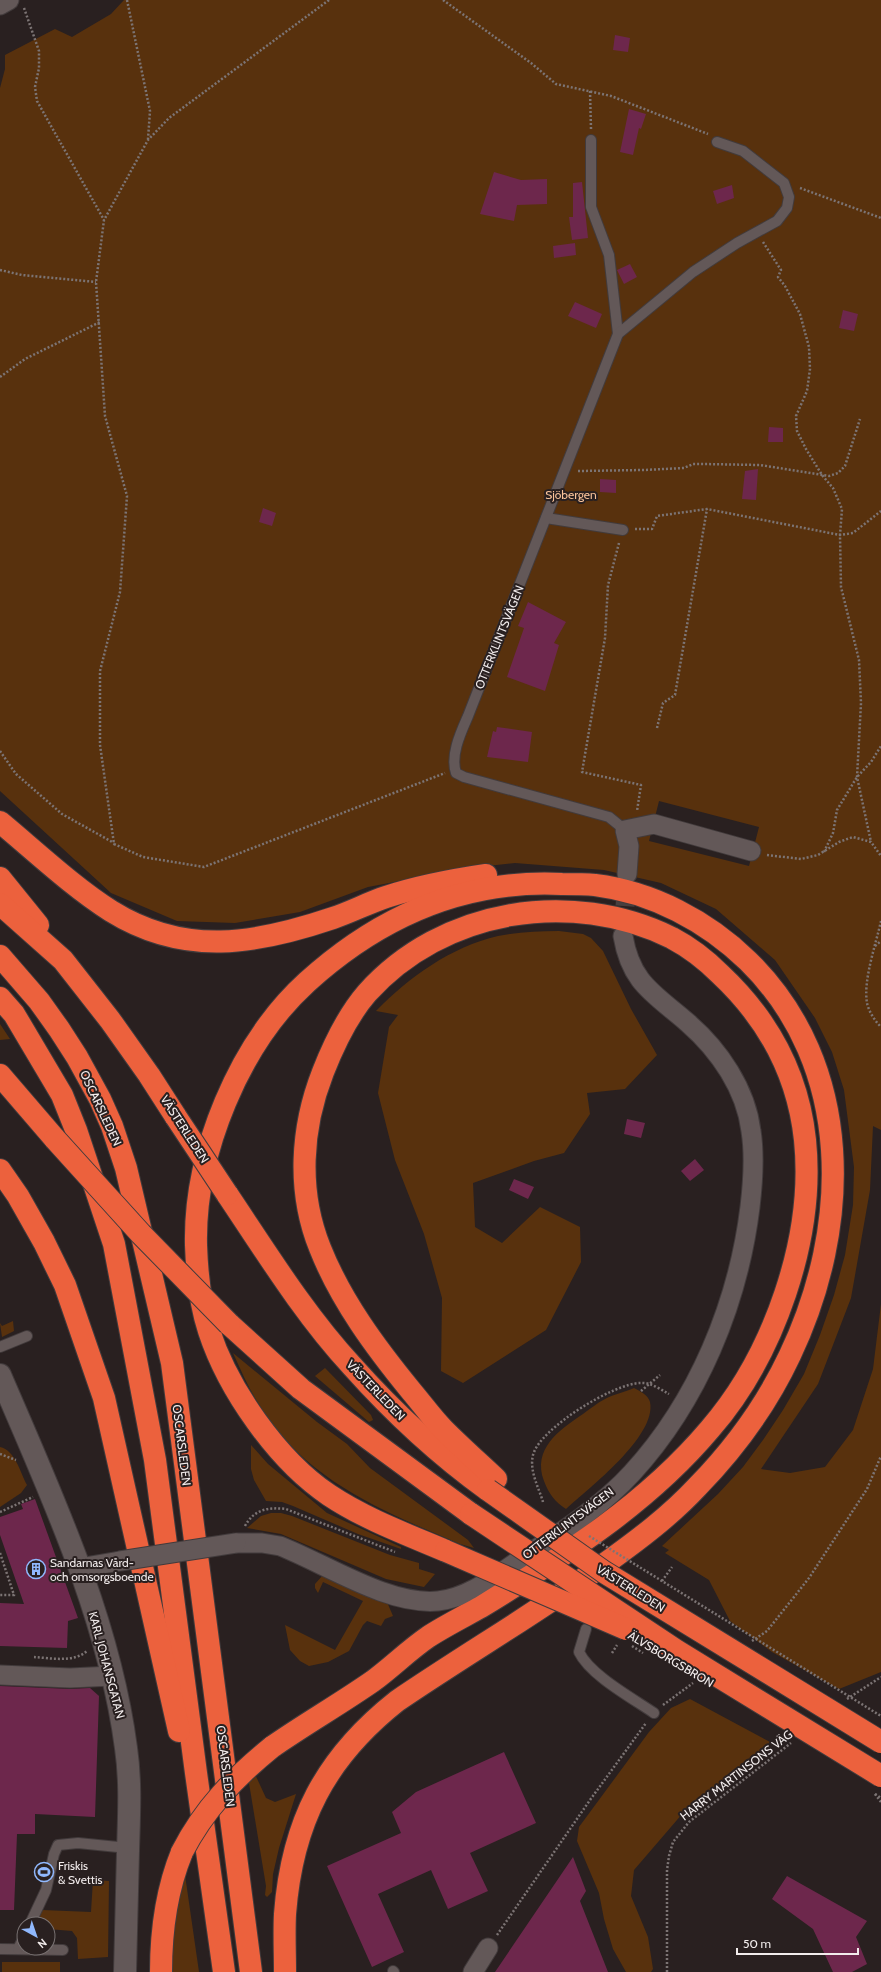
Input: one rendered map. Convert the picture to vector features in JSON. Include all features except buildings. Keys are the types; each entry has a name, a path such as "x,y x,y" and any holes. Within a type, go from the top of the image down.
{"highway":[{"path":"0,822 95,900 112,912 154,931 189,940 210,942 258,939 334,918 384,898 426,884 493,874 524,876 542,883"},
{"path":"0,878 33,917 63,960"},
{"path":"285,1972 285,1914 296,1845 304,1822 316,1796 339,1757 370,1723 397,1701 567,1591 638,1540 694,1491 748,1427 779,1378 802,1326 820,1270 830,1218 833,1188 833,1160 830,1121 818,1071 804,1039 772,988 742,955 694,920 669,906 630,892 594,885 542,883 504,886 475,891 429,904 402,915 366,936 316,974 279,1011 245,1061 223,1108 201,1184 196,1240 198,1280 209,1331 224,1368 244,1403 265,1433 294,1466 324,1492 360,1514 446,1551 677,1651"},
{"name":"VÄSTERLEDEN","path":"0,904 63,960 110,1020 149,1075 227,1194 286,1280 351,1365 429,1444 458,1469 492,1485 604,1572 881,1742"},
{"path":"161,1972 161,1948 169,1891 182,1852 197,1825 218,1798 238,1776 272,1747 305,1723 376,1679 429,1637 482,1606 597,1533 637,1502 677,1467 734,1400 752,1371 772,1327 799,1243 806,1188 807,1160 804,1130 798,1102 783,1058 753,1008 735,988 698,955 676,940 651,929 631,922 601,915 569,911 505,915 457,930 426,944 384,976 366,994 350,1015 334,1043 313,1098 310,1113 304,1151 306,1197 320,1248 340,1290 363,1328 441,1427 492,1485"},
{"name":"OSCARSLEDEN","path":"0,956 39,1001 59,1029 85,1071 112,1126 126,1168 172,1363 252,1972"},
{"path":"0,998 14,1014 62,1095 76,1130 114,1244 155,1460 224,1972"},
{"path":"0,1075 141,1234 229,1324 300,1389 472,1514 878,1785"},
{"path":"0,1170 40,1236 65,1285 104,1398 176,1724 196,1773"}],"street":[{"path":"0,6 16,4"},
{"path":"627,874 631,829 654,824 751,851"},
{"name":"OTTERKLINTSVÄGEN","path":"79,1568 240,1536 262,1543 280,1546 389,1594 422,1601 436,1601 462,1596 540,1546 606,1497 631,1474 664,1434 697,1379 712,1345 727,1306 738,1270 747,1231 753,1161 752,1131 748,1111 742,1094 721,1059 706,1040 648,990 639,980 632,968 623,936"},
{"name":"KARL JOHANSGATAN","path":"0,1375 79,1568 112,1676 121,1720 128,1768 130,1818 125,1972"},
{"path":"0,1675 70,1678 112,1676"},
{"path":"473,1972 488,1948"}],"lane":[{"path":"591,140 590,207 609,255 618,334"},
{"path":"618,334 693,272 777,221 787,208 788,197 784,183 743,151 717,142"},
{"name":"OTTERKLINTSVÄGEN","path":"455,770 457,744 618,334"},
{"path":"546,518 623,530"},
{"path":"455,770 459,776 476,782 609,816 631,829"},
{"path":"0,1347 27,1336"},
{"path":"586,1628 579,1652 582,1660 593,1670 654,1713"},
{"path":"34,1916 46,1890 54,1854 58,1845 78,1843 128,1848"},
{"path":"0,1949 16,1949"},
{"path":"56,1950 63,1950"}],"path":[{"path":"127,0 150,111 148,140"},
{"path":"114,844 100,745 100,671 120,592 127,496 105,416 100,322 96,282 104,220 148,140 169,118 329,0"},
{"path":"443,0 531,63 556,84 611,96 706,132 717,142"},
{"path":"16,4 39,51 38,68 34,87 37,101 104,220"},
{"path":"590,91 591,140"},
{"path":"784,183 881,218"},
{"path":"757,233 781,270 778,277 785,286 800,314 809,347 810,369 807,391 796,416 797,431 822,475 833,488 842,509 840,535 841,587 859,660 861,703 857,777 872,842 881,856"},
{"path":"0,270 22,275 96,282"},
{"path":"0,377 26,359 100,322"},
{"path":"564,471 652,470 684,468 693,464 760,465 829,476 838,473 844,466 860,419"},
{"path":"631,829 641,785 582,772 605,638 608,585 623,530 652,529 657,516 707,509 766,522 840,535 853,533 881,511"},
{"path":"657,728 663,703 675,695 707,509"},
{"path":"824,853 833,832 837,810 857,777 871,762 881,746"},
{"path":"0,751 16,774 62,814 114,844 143,857 204,867 431,777 455,770"},
{"path":"751,851 765,855 801,859 824,853 839,842 853,837 872,842"},
{"path":"881,921 867,984 867,1004 875,1020 881,1027"},
{"path":"875,946 881,941"},
{"path":"642,1391 660,1375"},
{"path":"546,1507 534,1477 533,1455 551,1431 583,1406 603,1395 630,1384 641,1382 650,1384 684,1402"},
{"path":"0,1454 18,1461"},
{"path":"766,1631 809,1578 867,1489 881,1456"},
{"path":"0,1512 14,1504 40,1496"},
{"path":"240,1536 250,1519 260,1510 268,1507 286,1509 400,1554"},
{"path":"582,1532 881,1716"},
{"path":"0,1553 14,1595 0,1595"},
{"path":"662,1581 672,1566"},
{"name":"ÄLVSBORGSBRON","path":"627,1643 647,1656"},
{"path":"30,1657 70,1658 81,1656 88,1650 104,1646"},
{"path":"844,1702 881,1677"},
{"name":"ÄLVSBORGSBRON","path":"687,1680 694,1684"},
{"path":"488,1948 590,1800 654,1713 667,1702"},
{"name":"HARRY MARTINSONS VÄG","path":"666,1972 667,1870 668,1856 673,1842 689,1822 796,1738"},
{"path":"788,1741 794,1745"},
{"path":"878,1785 881,1798"}],"green space":[{"name":"Sjöbergen","path":"124,0 881,0 881,1130 873,1126 870,1190 851,1298 818,1384 761,1469 790,1473 825,1467 853,1430 873,1369 881,1304 881,1672 839,1689 772,1652 730,1621 709,1580 665,1553 669,1550 662,1546 718,1494 743,1467 783,1410 804,1374 820,1335 834,1295 845,1255 853,1205 854,1167 844,1090 832,1052 815,1018 775,960 716,909 661,883 604,870 515,863 469,868 368,887 300,912 235,923 177,921 111,893 0,791 0,88 5,69 5,55 55,29 72,37 111,14","holes":["659,801 759,827 749,866 649,841"]},
{"path":"559,931 583,934 591,938 603,951 631,1009 657,1055 625,1089 587,1093 590,1114 564,1153 534,1161 473,1183 475,1227 502,1243 540,1207 580,1227 581,1262 546,1330 463,1383 441,1371 442,1298 424,1234 395,1160 378,1093 389,1027 398,1015 376,1011 402,986 417,975 447,956 464,948 498,936 528,932"},
{"path":"0,1024 10,1039 0,1040"},
{"path":"13,1321 14,1331 2,1337 0,1323 2,1326"},
{"path":"233,1353 317,1422 347,1444 370,1468 468,1540 474,1548 460,1544 405,1520 328,1478 305,1459 285,1439 266,1415 248,1385"},
{"path":"325,1368 371,1415 373,1420 369,1422 315,1376"},
{"path":"634,1388 646,1395 650,1402 649,1415 643,1430 633,1445 605,1475 566,1509 553,1497 544,1481 541,1470 545,1450 557,1434 596,1404 608,1397"},
{"path":"251,1445 268,1464 327,1513 401,1547 401,1549 358,1534 282,1502 266,1501 254,1480 251,1469"},
{"path":"0,1447 10,1452 27,1485 21,1493 0,1507"},
{"path":"271,1513 281,1513 292,1516 390,1555 419,1563 419,1569 435,1574 424,1587 386,1579 281,1534 247,1528 261,1516"},
{"path":"323,1575 387,1602 393,1616 385,1619 381,1626 367,1621 363,1625 349,1651 328,1662 309,1666 300,1661 290,1650 285,1625 335,1650 363,1601 323,1582 318,1593 315,1588 315,1584"},
{"path":"690,1699 772,1743 689,1806 634,1870 631,1896 648,1937 653,1969 651,1972 626,1972 613,1949 604,1919 599,1893 577,1841 579,1827 649,1732 671,1708"},
{"path":"254,1772 266,1798 275,1802 296,1794 279,1848 273,1874 272,1892 267,1897 265,1895 266,1886 248,1777"},
{"path":"185,1875 199,1972 170,1972 169,1932"},
{"path":"93,1880 109,1881 108,1957 78,1959 77,1938 72,1931 56,1930 56,1916 40,1916 42,1910 91,1912"},
{"path":"2,1962 60,1962 60,1972 2,1972"}],"tunnel":[{"path":"623,935 627,878"}],"place":[{"name":"Sandarnas Vård- och omsorgsboende","path":"36,1569"},
{"name":"Friskis & Svettis","path":"44,1872"}]}
